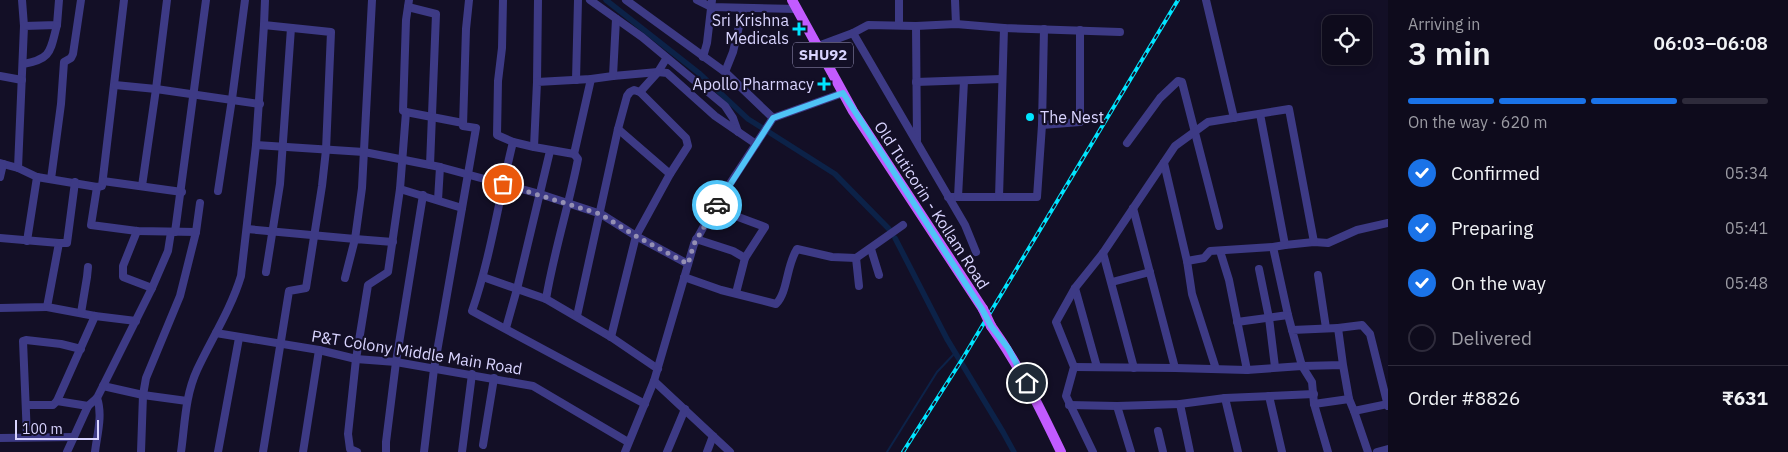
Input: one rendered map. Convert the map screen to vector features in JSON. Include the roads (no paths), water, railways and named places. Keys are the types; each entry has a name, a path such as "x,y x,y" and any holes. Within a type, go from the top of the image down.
{"main road":[{"name":"Old Tuticorin - Kollam Road","path":"795,5 843,93 982,309 991,326 1008,348 1061,452"}],"street":[{"path":"18,168 24,26 22,0"},
{"path":"23,64 41,60 47,56 57,25 59,0"},
{"path":"51,179 61,104 64,62 71,58 81,0"},
{"path":"0,178 1,164 18,168 37,178 75,182 97,187 102,186 124,0"},
{"path":"142,186 167,0"},
{"path":"67,452 88,406 97,398 136,321 168,251 182,192 206,0"},
{"path":"218,191 244,0"},
{"path":"181,452 186,402 197,370 236,292 241,276 260,104 265,0"},
{"path":"345,278 355,239 362,188 372,0"},
{"path":"463,123 469,0"},
{"path":"503,0 497,135 513,142 550,151 574,154 578,159 546,299"},
{"path":"534,147 538,0"},
{"path":"576,80 578,0"},
{"path":"590,0 642,37 666,59 725,106 733,118 738,132"},
{"path":"626,0 725,72 771,121"},
{"path":"697,0 743,9 795,5"},
{"path":"899,0 899,25"},
{"path":"955,0 956,24"},
{"path":"1206,0 1234,118"},
{"path":"357,452 350,449 348,434 356,359 368,285 388,272 400,190 406,112 403,111 408,4 436,14 430,165"},
{"path":"702,57 707,43 711,4"},
{"path":"725,72 733,52 743,9"},
{"path":"613,76 616,19"},
{"path":"818,46 853,33 868,25 916,26 956,24 1004,28 1120,32"},
{"path":"24,26 57,25"},
{"path":"263,452 290,291 306,288 326,150 330,32 264,25"},
{"path":"916,26 917,142"},
{"path":"266,272 280,184 291,28"},
{"path":"999,197 1004,28"},
{"path":"948,198 1037,197 1042,125 1044,29"},
{"path":"1042,125 1080,122 1080,30"},
{"path":"853,33 965,226 976,252"},
{"path":"640,92 658,72 666,59"},
{"path":"537,82 590,80 613,76 666,72 715,116 756,143"},
{"path":"0,76 22,80"},
{"path":"916,82 1002,79"},
{"path":"574,154 590,80"},
{"path":"958,198 964,81"},
{"path":"1127,143 1160,98 1178,81 1182,82 1219,226"},
{"path":"115,85 260,104"},
{"path":"577,316 618,129 627,96 634,90 640,92 686,138 688,146 670,174 636,236 611,337"},
{"path":"625,452 658,369 696,239 714,208 771,121 843,93"},
{"path":"1094,452 1066,396 1074,368 1056,322 1075,288 1103,253 1175,146 1208,122 1289,109 1314,242"},
{"path":"406,112 433,116 463,123 463,126 476,128 434,369 424,452"},
{"path":"1260,114 1286,244"},
{"path":"618,129 670,174"},
{"path":"513,142 483,277 472,311 645,404"},
{"path":"256,145 364,152 440,167 540,194 600,214 688,264"},
{"path":"506,328 550,151"},
{"path":"1164,163 1187,261 1192,294 1216,369"},
{"path":"438,200 440,167"},
{"path":"26,241 37,178"},
{"path":"103,181 182,192"},
{"path":"0,238 67,243 75,182"},
{"path":"97,187 91,225 137,231 196,232"},
{"path":"400,190 423,195 462,208"},
{"path":"386,452 396,362 423,195"},
{"path":"141,452 143,395 146,378 180,296 196,232 200,203"},
{"path":"714,208 765,227 745,258 736,293"},
{"path":"1133,208 1175,368"},
{"path":"1187,261 1204,258 1210,251 1314,242 1328,243 1357,230 1388,223"},
{"path":"684,277 776,304 781,299 791,258 797,249 832,257 856,258 904,225"},
{"path":"247,228 393,242"},
{"path":"137,231 123,266 123,277 152,288"},
{"path":"696,239 733,251 745,258"},
{"path":"47,307 60,243"},
{"path":"1273,247 1292,330 1302,366 1312,382 1314,404 1328,452"},
{"path":"871,249 879,275"},
{"path":"1220,251 1229,280 1247,370"},
{"path":"1103,253 1134,368"},
{"path":"856,258 859,286"},
{"path":"80,314 88,267"},
{"path":"1259,269 1269,318 1275,368"},
{"path":"1112,282 1150,272"},
{"path":"1318,275 1326,328"},
{"path":"483,277 546,299 611,337 658,369"},
{"path":"1075,288 1097,367"},
{"path":"0,308 47,307 80,314 136,321"},
{"path":"1237,322 1288,315"},
{"path":"26,405 53,405 58,401 95,316"},
{"path":"1292,330 1362,325 1370,334 1388,405 1354,411"},
{"path":"1338,328 1349,399 1368,452"},
{"name":"P&T Colony Middle Main Road","path":"216,334 319,350 356,359 396,362 533,386 628,442"},
{"path":"218,452 239,338"},
{"path":"27,436 23,341 61,344 81,349"},
{"path":"303,452 319,350"},
{"path":"1074,368 1247,370 1343,365"},
{"path":"462,452 472,374"},
{"path":"483,445 494,378"},
{"path":"654,381 730,452"},
{"path":"103,386 186,402"},
{"path":"1069,405 1180,404 1225,398 1314,394"},
{"path":"1269,396 1282,452"},
{"path":"95,452 100,418 100,405 97,398"},
{"path":"1225,398 1238,452"},
{"path":"1314,404 1349,399"},
{"path":"58,401 88,406"},
{"path":"1180,404 1190,452"},
{"path":"1117,406 1131,452"},
{"path":"667,452 685,409"},
{"path":"1158,431 1163,452"},
{"path":"0,438 27,436 74,437"},
{"path":"707,452 713,436"},
{"path":"1377,452 1388,449"}],"waterway":[{"path":"606,0 700,74 748,119 835,174 889,229"},
{"path":"895,238 947,339 1014,452"},
{"path":"887,452 937,372 955,353"}],"railway":[{"path":"903,452 963,358 1178,0"}],"place":[{"name":"Sri Krishna Medicals","path":"799,29"},
{"name":"Apollo Pharmacy","path":"824,84"},
{"name":"The Nest","path":"1030,117"}]}
